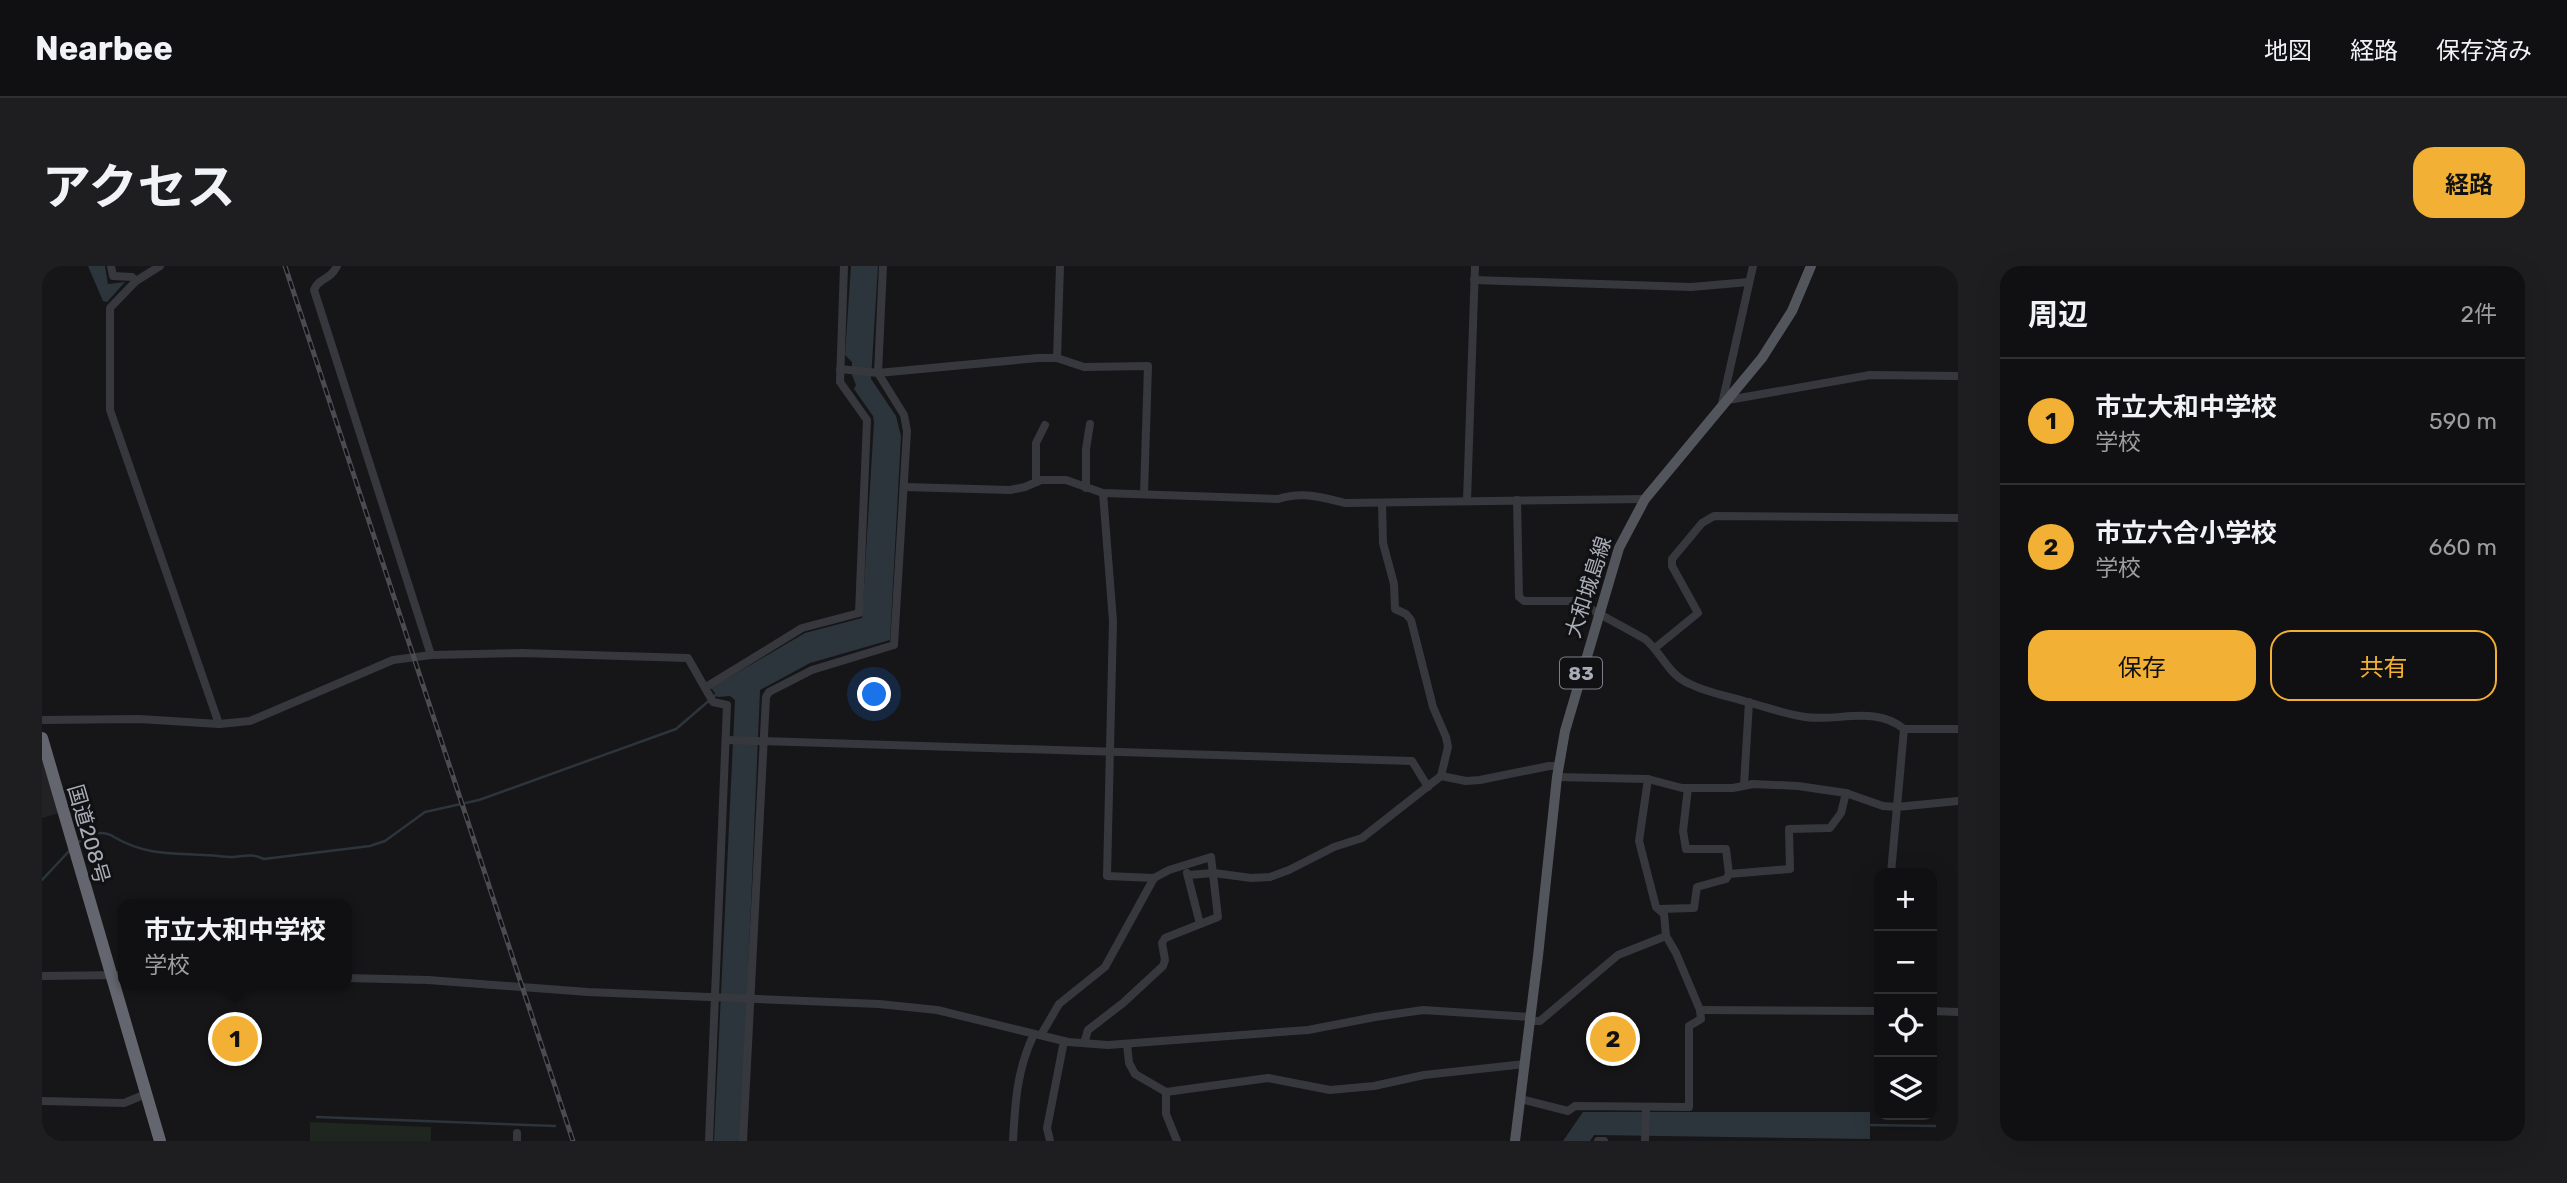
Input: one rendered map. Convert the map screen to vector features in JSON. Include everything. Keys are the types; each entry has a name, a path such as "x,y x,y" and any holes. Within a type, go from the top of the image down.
{"highway":[{"name":"国道208号","path":"42,738 77,860 117,976"},
{"name":"国道208号","path":"120,990 160,1141"}],"main road":[{"name":"大和城島線","path":"1515,1141 1558,771 1565,731 1619,548 1645,499 1725,404 1779,332 1792,311 1811,266"}],"street":[{"path":"111,266 113,276 132,277 136,281"},
{"path":"160,266 136,281 110,308 110,410 219,724"},
{"path":"337,266 333,275 317,283 314,290 431,655"},
{"path":"706,687 802,628 859,613 867,420 840,382 844,266"},
{"path":"743,1141 766,697 769,692 812,670 894,645 907,431 904,415 878,373 883,266"},
{"path":"1057,358 1060,266"},
{"path":"1467,501 1475,266"},
{"path":"1753,266 1725,404 1870,375 1958,376"},
{"path":"1474,280 1692,287 1749,282"},
{"path":"840,369 878,373 1057,358 1084,367 1148,366 1144,494"},
{"path":"1086,488 1086,449 1090,424"},
{"path":"1036,482 1036,443 1045,425"},
{"path":"904,488 1010,491 1041,480 1066,480 1103,493 1278,499 1309,494 1345,503 1645,499"},
{"path":"1084,1043 1088,1030 1123,1003 1163,966 1165,960 1162,943 1165,938 1218,917 1211,858 1154,878 1107,876 1113,621 1103,493"},
{"path":"1517,500 1518,597 1524,601 1576,601 1645,639 1655,648 1662,661 1687,683 1748,702 1805,717 1865,715 1885,718 1904,729 1958,730"},
{"path":"1188,875 1214,873 1251,878 1270,877 1289,870 1334,847 1362,838 1441,776 1448,747 1446,737 1433,707 1410,620 1406,614 1395,609 1393,604 1394,584 1383,543 1382,503"},
{"path":"1655,648 1698,613 1672,566 1672,559 1702,523 1714,516 1958,519"},
{"path":"42,720 139,719 219,724 250,721 393,660 431,655 508,653 688,658 713,702 727,705 709,1141"},
{"path":"1744,785 1748,702"},
{"path":"1891,868 1904,729"},
{"path":"727,740 1412,761 1428,787"},
{"path":"1441,776 1466,781 1480,780 1549,766 1558,771 1648,779 1688,788 1798,786 1846,793 1883,806 1958,801"},
{"path":"1521,1099 1568,1111 1575,1107 1689,1107 1689,1026 1700,1018 1700,1010 1666,936 1664,914 1656,907 1639,841 1648,779"},
{"path":"1659,909 1694,908 1697,887 1726,879 1729,874 1726,849 1686,849 1684,831 1688,788"},
{"path":"1729,874 1790,869 1789,830 1830,828 1841,813 1846,793"},
{"path":"1185,865 1199,924"},
{"path":"1013,1141 1018,1074 1024,1054 1059,1004 1105,967 1154,878"},
{"path":"352,978 911,1007 937,1010 1064,1041 1127,1044 1308,1030 1423,1010 1451,1010 1540,1021 1618,955 1666,936"},
{"path":"42,976 117,976"},
{"path":"1700,1010 1874,1011"},
{"path":"1937,1011 1958,1012"},
{"path":"1050,1141 1046,1128 1064,1041"},
{"path":"1127,1044 1129,1063 1135,1074 1166,1092 1268,1078 1331,1090 1374,1086 1424,1075 1525,1064"},
{"path":"1166,1092 1166,1114 1177,1141"},
{"path":"42,1101 124,1104 146,1094"},
{"path":"1645,1137 1646,1107"},
{"path":"1598,1141 1604,1141"}],"shaded area":[{"path":"88,266 105,266 108,284 125,282 107,302 103,301"},
{"path":"851,266 878,266 871,379 896,416 901,436 890,640 810,663 760,690 741,1141 714,1141 735,700 730,696 718,697 711,688 805,633 862,618 874,422 873,416 854,389 856,385 852,375 852,362 845,355"},
{"path":"42,755 59,813 42,818"},
{"path":"1583,1112 1870,1112 1870,1139 1594,1135 1590,1141 1563,1141"},
{"path":"310,1122 431,1127 431,1141 310,1141"}],"waterway":[{"path":"79,842 100,833 158,852 229,857 252,855 264,859 370,846 385,841 425,812 479,800 676,729 718,693"},
{"path":"42,880 71,849"},
{"path":"317,1117 555,1126"},
{"path":"1867,1125 1935,1126"}],"railway":[{"path":"285,266 573,1141"}],"place":[{"name":"市立大和中学校","path":"235,1039"},
{"name":"市立六合小学校","path":"1613,1039"}]}
